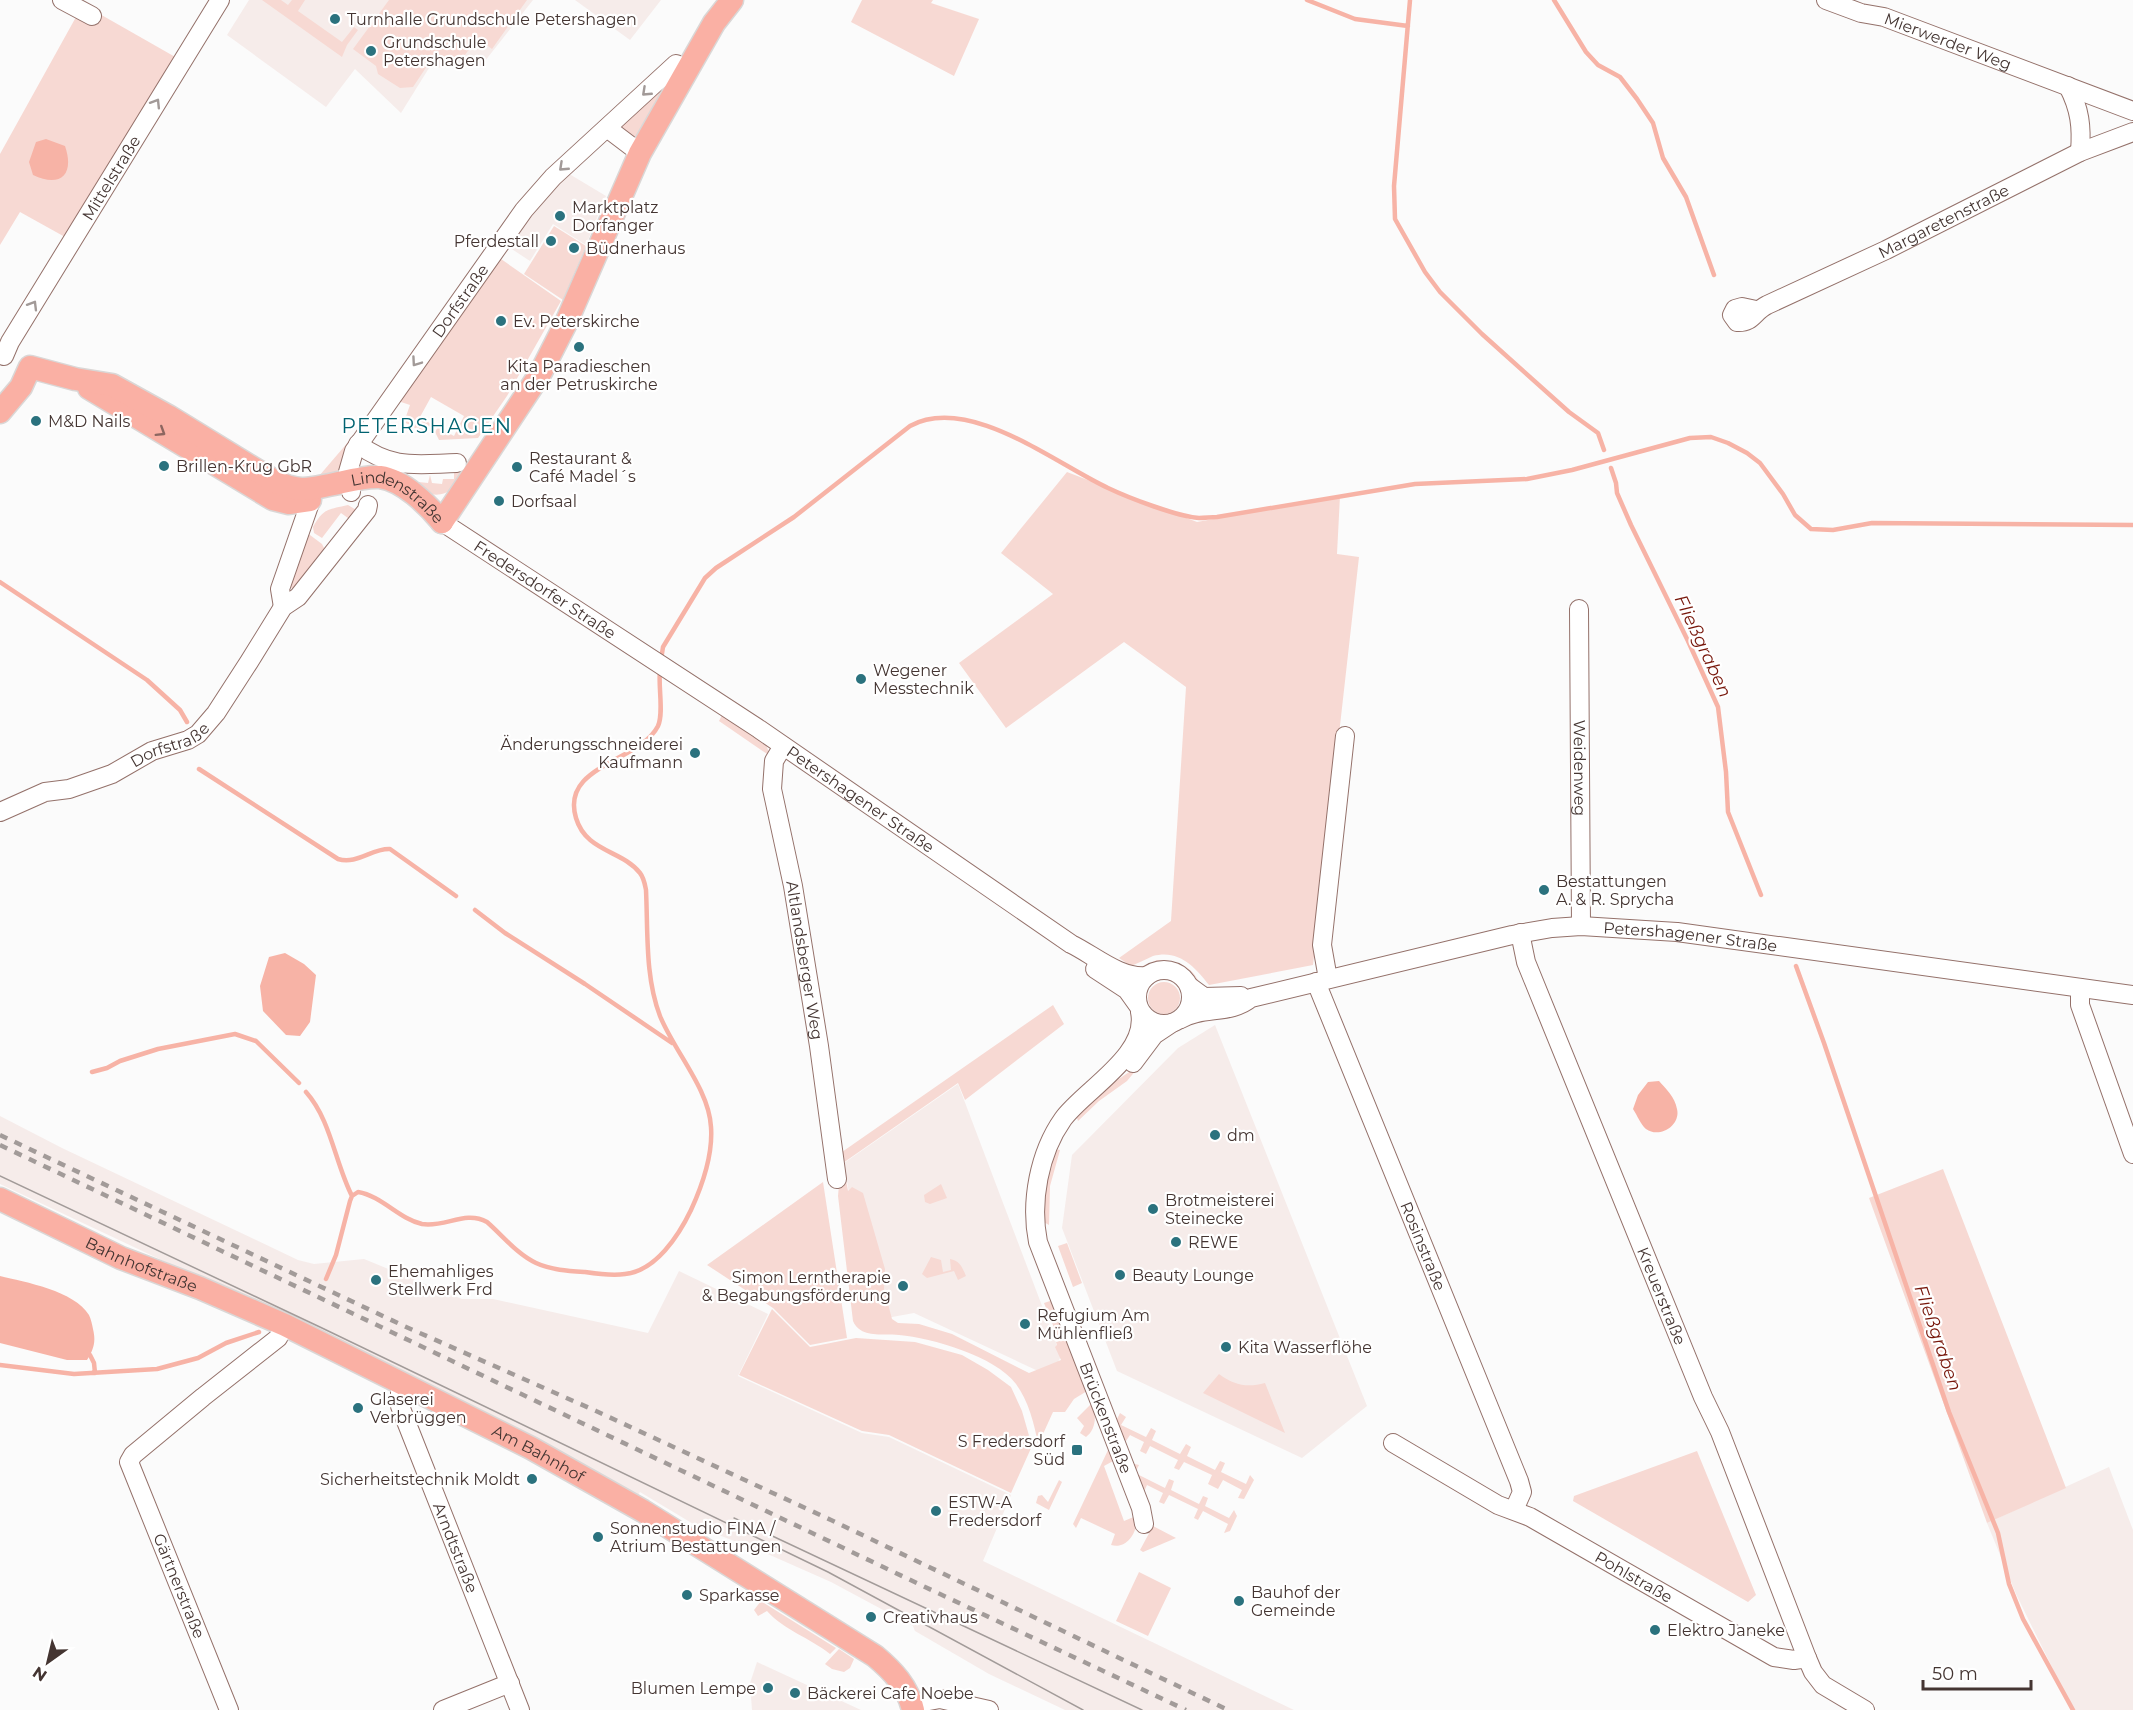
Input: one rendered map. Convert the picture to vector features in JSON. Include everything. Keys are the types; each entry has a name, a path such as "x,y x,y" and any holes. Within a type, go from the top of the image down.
{"main road":[{"path":"714,23 721,0"},
{"path":"442,522 519,407 556,344 640,153 714,23 732,0"},
{"path":"0,412 21,387 30,367"},
{"name":"Lindenstraße","path":"30,367 75,379 112,385 168,416 276,482 294,490 310,495 356,493 379,477 388,479 427,504 442,522"},
{"name":"Bahnhofstraße","path":"0,1200 122,1258 200,1288 285,1325"},
{"name":"Am Bahnhof","path":"285,1325 531,1448 619,1497 875,1656 901,1681 913,1707"}],"street":[{"path":"62,0 92,16"},
{"name":"Mittelstraße","path":"2,355 220,0"},
{"name":"Mierwerder Weg","path":"1826,0 1861,13 1884,17 2133,111"},
{"name":"Dorfstraße","path":"0,812 45,792 69,789 112,774 152,751 188,740 198,734 238,680 283,606 298,597 367,510 356,493 349,463 358,444 524,210 553,177 676,64 688,69"},
{"path":"2068,86 2080,116 2082,132 2080,152"},
{"path":"607,128 640,153"},
{"name":"Margaretenstraße","path":"1756,310 1886,250 2080,152 2133,132"},
{"path":"2,355 30,367"},
{"path":"358,444 372,455 393,462 457,463"},
{"name":"Dorfstraße","path":"283,606 280,589 310,495"},
{"name":"Fredersdorfer Straße","path":"442,522 649,657"},
{"name":"Weidenweg","path":"1579,609 1581,926"},
{"name":"Petershagener Straße","path":"649,657 1071,944 1126,974 1139,977 1147,976 1155,971 1171,971 1178,974 1204,997 1245,996 1251,998"},
{"name":"Rosinstraße","path":"1344,736 1322,945 1322,980 1522,1492 1514,1510"},
{"name":"Altlandsberger Weg","path":"783,746 774,761 772,789 796,906 819,1046 837,1179"},
{"name":"Petershagener Straße","path":"1071,944 1090,966 1127,990 1153,1023 1163,1025 1177,1021 1191,1013 1228,1008 1244,1004 1251,998 1520,933 1581,926 1677,933 2133,994"},
{"name":"Kreuerstraße","path":"1520,933 1526,962 1700,1389 1720,1432 1807,1658"},
{"path":"1139,1008 1138,987 1147,976"},
{"path":"1177,1021 1188,1011 1191,1002 1189,986"},
{"path":"2080,988 2080,1005 2133,1154"},
{"name":"Brückenstraße","path":"1139,1008 1141,1026 1135,1041 1116,1070 1074,1106 1054,1133 1040,1172 1034,1221 1038,1242 1140,1508 1144,1524"},
{"name":"Brückenstraße","path":"1097,1088 1134,1062 1154,1035 1177,1021"},
{"name":"Gärtnerstraße","path":"229,1710 129,1462 133,1455 278,1338 285,1325"},
{"name":"Arndtstraße","path":"404,1383 400,1392 400,1406 520,1710"},
{"name":"Pohlstraße","path":"1393,1443 1498,1505 1538,1521 1774,1657 1794,1660 1807,1658"},
{"path":"1807,1658 1823,1685 1865,1710"},
{"path":"443,1710 510,1683"},
{"path":"913,1707 940,1699 989,1710"}],"shaded area":[{"name":"Grundschule Petershagen","path":"249,0 533,0 481,66 429,68 401,113 355,69 326,107 227,35"},
{"path":"262,0 281,0 288,5 292,0 305,0 298,11 342,42 354,27 358,30 347,45 342,57"},
{"path":"389,0 527,0 492,49 477,38 465,55 429,63 413,87 400,88 378,74 376,66 353,49"},
{"path":"575,0 661,0 630,40"},
{"path":"862,0 933,0 931,3 979,19 954,76 851,22"},
{"path":"98,13 177,58 65,237 20,212 0,245 0,154 76,17"},
{"path":"669,80 635,140 619,130 621,120"},
{"path":"46,139 65,146 68,156 66,171 58,179 43,179 33,175 29,162 36,142"},
{"name":"Marktplatz Dorfanger","path":"566,172 606,196 586,245 553,224 530,261 504,244"},
{"path":"554,226 586,246 563,300 524,274"},
{"path":"501,259 561,301 507,396 478,438 439,440 435,432 438,427 454,436 464,416 431,397 420,417 431,424 427,430 419,430 404,422 410,405 398,401 400,395"},
{"path":"349,441 352,442 343,455 340,470 333,479 319,476"},
{"path":"475,463 455,487 438,495 419,490 392,476 395,468 405,468 405,478 409,481 428,483 430,475 432,483 442,484 443,479 454,479 454,468 462,468 465,464"},
{"path":"1067,472 1197,522 1340,496 1337,554 1359,557 1313,965 1209,985 1192,966 1178,957 1162,954 1131,966 1119,958 1171,921 1186,687 1124,642 1006,728 959,663 1053,594 1001,553"},
{"path":"348,505 358,511 352,521 341,513 322,538 314,533 313,527 323,513"},
{"path":"306,532 322,544 326,552 293,589 288,585"},
{"path":"722,715 766,744 770,756 719,721"},
{"path":"285,953 304,964 316,975 310,1022 300,1036 286,1035 263,1011 260,986 269,957"},
{"path":"1157,960 1171,961 1184,966 1194,974 1201,986 1175,968 1165,966 1138,968"},
{"path":"1164,982 1176,986 1180,998 1176,1010 1164,1014 1152,1010 1148,998 1152,986"},
{"path":"1053,1005 1064,1024 965,1100 958,1083 843,1163 848,1191 852,1187 863,1193 885,1269 884,1289 892,1319 898,1323 919,1324 952,1334 1029,1373 1061,1360 1055,1347 1056,1342 1067,1339 1087,1391 1074,1399 1065,1412 1053,1412 1038,1445 1024,1397 1016,1384 994,1365 945,1344 899,1335 867,1333 857,1327 853,1321 838,1196 842,1152"},
{"path":"1215,1025 1367,1406 1302,1458 1117,1371 1062,1228 1072,1155 1178,1048"},
{"path":"1141,1064 1127,1081 1099,1101 1078,1121 1076,1115 1104,1089"},
{"path":"1659,1081 1670,1093 1677,1109 1677,1115 1673,1125 1668,1129 1652,1132 1646,1129 1633,1109 1638,1095 1648,1082"},
{"path":"958,1084 1061,1356 1051,1377 914,1313 870,1321 844,1163"},
{"path":"0,1116 62,1148 298,1260 314,1264 364,1259 462,1299 493,1299 648,1333 679,1271 768,1314 738,1376 862,1433 889,1437 1011,1495 983,1561 1294,1710 1065,1710 989,1674 915,1631 913,1626 831,1582 761,1551 700,1528 640,1492 635,1500 393,1369 0,1184"},
{"path":"1055,1149 1060,1150 1050,1186 1049,1225 1042,1221 1044,1183"},
{"path":"1943,1169 2066,1488 1987,1523 1869,1198"},
{"path":"823,1182 847,1338 810,1345 773,1308 707,1265"},
{"path":"941,1184 947,1198 930,1204 925,1202 924,1195"},
{"path":"1067,1243 1082,1283 1073,1287 1058,1246"},
{"path":"931,1257 941,1260 943,1272 951,1270 950,1259 956,1261 966,1276 958,1280 954,1271 927,1278 922,1274"},
{"path":"0,1276 49,1289 73,1300 82,1307 90,1317 94,1337 93,1349 87,1360 67,1360 0,1343"},
{"path":"1053,1300 1064,1329 1057,1335 1044,1303"},
{"path":"772,1309 810,1347 856,1338 915,1342 962,1355 1011,1387 1022,1411 1032,1446 1011,1493 889,1435 862,1431 739,1375"},
{"path":"1219,1374 1230,1381 1241,1384 1265,1383 1285,1433 1203,1393"},
{"path":"1091,1404 1094,1422 1092,1431 1086,1437 1080,1433 1084,1426 1077,1418"},
{"path":"1120,1413 1126,1417 1121,1425 1146,1437 1151,1428 1156,1431 1152,1440 1180,1454 1186,1444 1191,1447 1187,1456 1215,1470 1220,1461 1225,1463 1221,1472 1246,1484 1250,1475 1254,1480 1244,1499 1238,1498 1242,1490 1223,1480 1218,1489 1208,1484 1212,1475 1184,1462 1179,1470 1174,1468 1178,1460 1150,1446 1146,1454 1140,1451 1144,1442 1130,1435 1126,1441 1122,1439 1117,1419"},
{"path":"1109,1448 1115,1460 1104,1466 1124,1521 1136,1516 1136,1528 1131,1538 1117,1546 1111,1545 1115,1534 1081,1518 1076,1528 1073,1524"},
{"path":"1697,1451 1756,1595 1748,1602 1573,1501 1574,1496"},
{"path":"1135,1464 1139,1465 1135,1473 1165,1488 1169,1479 1174,1481 1171,1490 1199,1504 1203,1496 1208,1498 1205,1506 1229,1518 1234,1510 1237,1516 1230,1531 1224,1533 1228,1524 1203,1511 1198,1520 1194,1518 1198,1509 1169,1495 1164,1504 1159,1502 1163,1493 1147,1485 1143,1494 1132,1468"},
{"path":"2109,1467 2133,1530 2133,1710 2073,1710 2016,1594 1987,1523"},
{"path":"1059,1480 1062,1482 1049,1510 1036,1503 1038,1496 1042,1495 1048,1502"},
{"path":"1153,1526 1176,1538 1143,1552 1140,1550"},
{"path":"1139,1572 1171,1588 1148,1636 1116,1621"},
{"path":"761,1601 836,1648 830,1654 781,1623 767,1611 758,1616 754,1610"},
{"path":"839,1649 854,1659 850,1668 844,1672 832,1669 825,1664"},
{"path":"757,1662 861,1710 752,1710 750,1683"}],"waterway":[{"path":"1307,0 1355,19 1408,26"},
{"path":"1410,0 1394,186 1395,219 1425,272 1440,292 1482,334 1569,412 1598,433 1604,450"},
{"path":"1554,0 1586,52 1598,65 1620,77 1653,123 1663,158 1686,197 1714,275"},
{"path":"661,660 663,647 705,578 716,568 794,517 910,426 933,418 959,419 985,425 1038,449 1117,492 1166,510 1199,518 1217,517 1415,484 1527,479 1572,470 1690,438 1711,437 1747,453 1760,463 1795,515 1811,529 1833,530 1872,523 2133,525"},
{"name":"Fließgraben","path":"1611,468 1617,493 1631,525 1718,707 1726,772 1728,812 1761,895"},
{"path":"0,582 147,680 180,710 187,722"},
{"path":"326,1279 336,1255 350,1201 352,1196 358,1192 367,1194 422,1224 439,1224 463,1218 487,1222 516,1250 536,1263 548,1267 615,1275 636,1271 647,1266 665,1250 686,1220 706,1170 711,1137 709,1113 698,1084 666,1029 655,1001 647,938 646,890 642,877 624,859 588,838 576,818 574,800 580,786 590,775 649,738 658,726 661,714 660,671"},
{"path":"199,769 338,859 352,860 383,849 390,849 456,896"},
{"path":"475,910 505,933 672,1043"},
{"name":"Fließgraben","path":"1796,966 1949,1412 1998,1533 2009,1584 2023,1619 2073,1710"},
{"path":"92,1072 158,1049 235,1034 256,1041 299,1083"},
{"path":"306,1092 321,1115 352,1196"},
{"path":"0,1365 74,1374 157,1369 198,1358 226,1343 259,1332"},
{"path":"90,1355 95,1373"}],"tram line":[{"path":"0,1176 322,1328 828,1572 1083,1710"},
{"path":"734,1518 1142,1710"}],"railway":[{"path":"0,1135 404,1326 596,1411 831,1520 1228,1710"},
{"path":"0,1145 1186,1710"}],"place":[{"name":"Turnhalle Grundschule Petershagen","path":"335,19"},
{"name":"Grundschule Petershagen","path":"371,51"},
{"name":"Marktplatz Dorfanger","path":"560,216"},
{"name":"Pferdestall","path":"551,241"},
{"name":"Büdnerhaus","path":"574,248"},
{"name":"Ev. Peterskirche","path":"501,321"},
{"name":"Kita Paradieschen an der Petruskirche","path":"579,347"},
{"name":"M&D Nails","path":"36,421"},
{"name":"Brillen-Krug GbR","path":"164,466"},
{"name":"Restaurant & Café Madel´s","path":"517,467"},
{"name":"Dorfsaal","path":"499,501"},
{"name":"Wegener Messtechnik","path":"861,679"},
{"name":"Änderungsschneiderei Kaufmann","path":"695,753"},
{"name":"Bestattungen A. & R. Sprycha","path":"1544,890"},
{"name":"dm","path":"1215,1135"},
{"name":"Brotmeisterei Steinecke","path":"1153,1209"},
{"name":"REWE","path":"1176,1242"},
{"name":"Beauty Lounge","path":"1120,1275"},
{"name":"Ehemahliges Stellwerk Frd","path":"376,1280"},
{"name":"Simon Lerntherapie & Begabungsförderung","path":"903,1286"},
{"name":"Refugium Am Mühlenfließ","path":"1025,1324"},
{"name":"Kita Wasserflöhe","path":"1226,1347"},
{"name":"Glaserei Verbrüggen","path":"358,1408"},
{"name":"S Fredersdorf Süd","path":"1077,1450"},
{"name":"Sicherheitstechnik Moldt","path":"532,1479"},
{"name":"ESTW-A Fredersdorf","path":"936,1511"},
{"name":"Sonnenstudio FINA / Atrium Bestattungen","path":"598,1537"},
{"name":"Sparkasse","path":"687,1595"},
{"name":"Bauhof der Gemeinde","path":"1239,1601"},
{"name":"Creativhaus","path":"871,1617"},
{"name":"Elektro Janeke","path":"1655,1630"},
{"name":"Blumen Lempe","path":"768,1688"},
{"name":"Bäckerei Cafe Noebe","path":"795,1693"}],"district":[{"name":"PETERSHAGEN","path":"427,426"}]}
